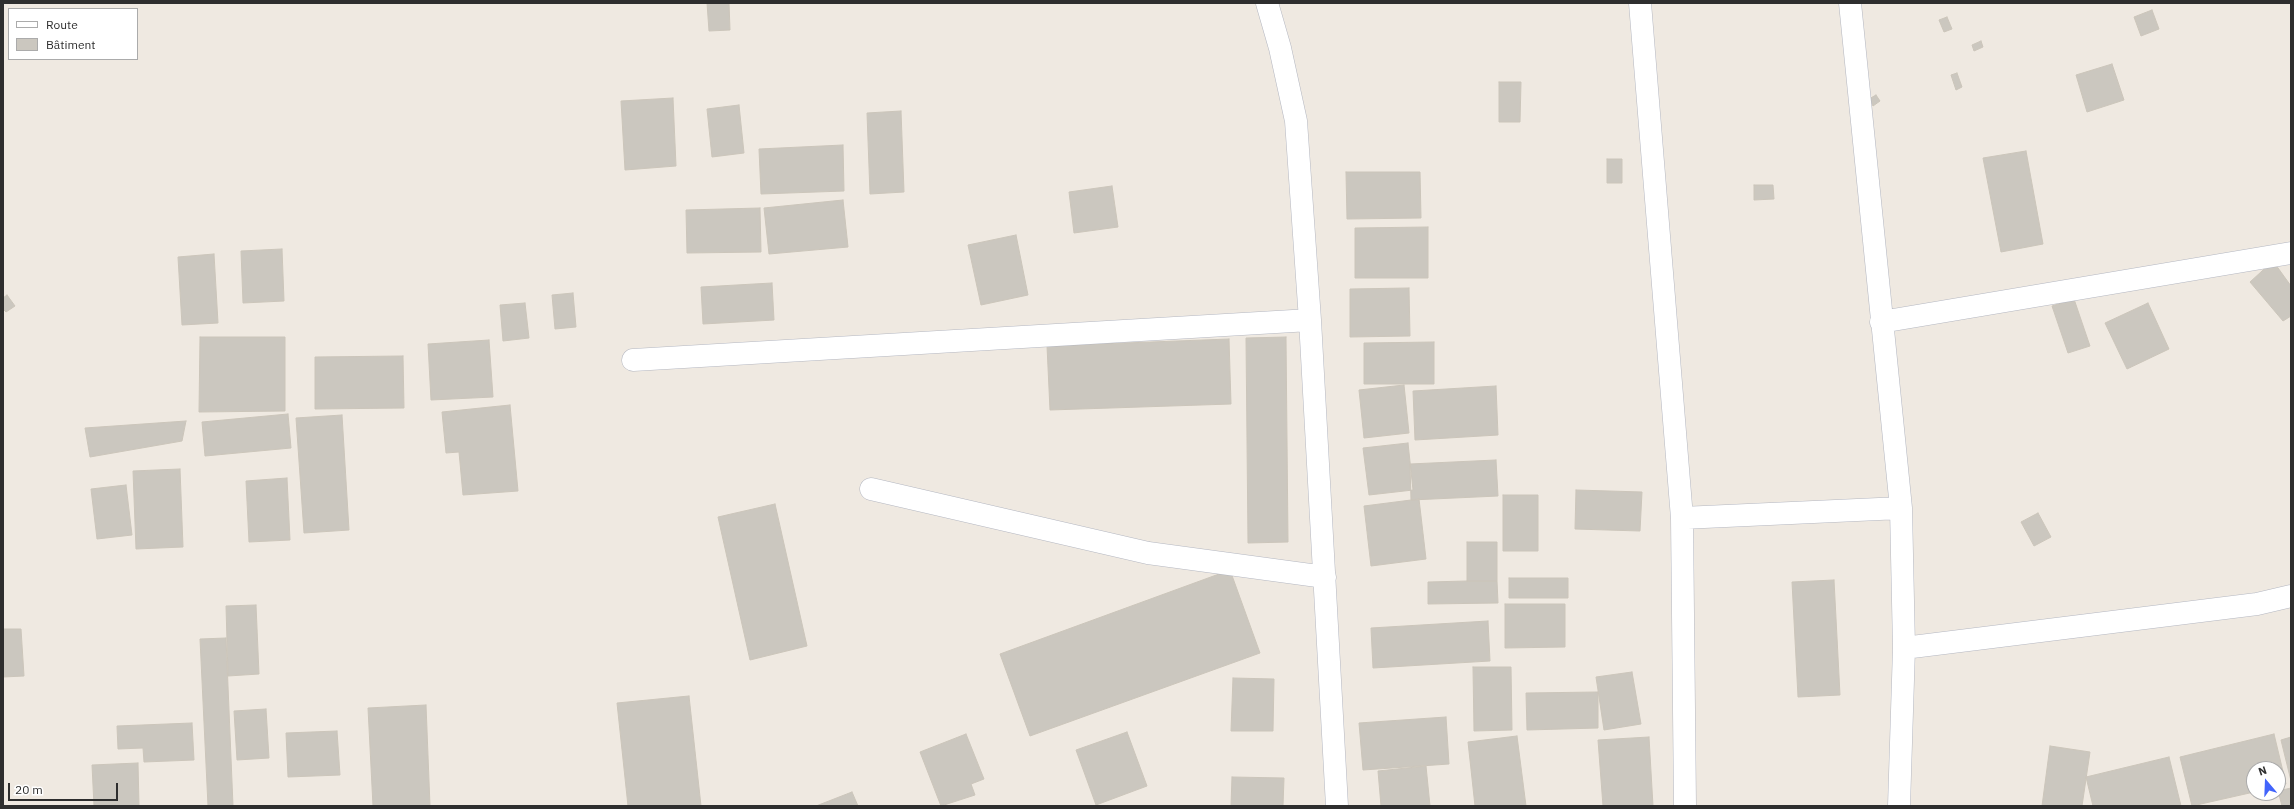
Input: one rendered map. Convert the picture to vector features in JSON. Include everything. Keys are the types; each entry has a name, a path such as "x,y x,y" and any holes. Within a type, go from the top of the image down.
{"street":[{"path":"1267,3 1280,48 1296,121 1310,320 1337,806"},
{"path":"1640,3 1682,518 1685,806"},
{"path":"1850,3 1881,322 1901,508 1904,648 1899,806"},
{"path":"1881,322 2291,253"},
{"path":"633,360 1310,320"},
{"path":"871,489 1148,553 1325,577"},
{"path":"1682,518 1901,508"},
{"path":"1904,648 2257,604 2291,596"}],"building":[{"path":"707,3 729,3 730,30 709,31"},
{"path":"2152,10 2159,29 2141,36 2134,17"},
{"path":"1947,17 1952,29 1944,32 1939,20"},
{"path":"1981,41 1983,47 1974,51 1972,45"},
{"path":"2112,64 2124,100 2087,112 2076,75"},
{"path":"1957,73 1962,87 1956,90 1951,75"},
{"path":"1499,82 1521,82 1520,122 1499,122"},
{"path":"1876,95 1880,101 1873,106 1869,99"},
{"path":"673,98 676,166 625,170 621,101"},
{"path":"739,105 744,153 712,157 707,109"},
{"path":"901,111 904,192 870,194 867,113"},
{"path":"843,145 844,191 761,194 759,149"},
{"path":"2026,151 2043,244 2001,252 1983,158"},
{"path":"1607,159 1622,159 1622,183 1607,183"},
{"path":"1346,172 1420,172 1421,218 1347,219"},
{"path":"1754,185 1773,185 1774,199 1754,200"},
{"path":"1112,186 1118,227 1074,233 1069,192"},
{"path":"843,200 848,247 769,254 764,208"},
{"path":"760,208 761,252 687,253 686,210"},
{"path":"1428,227 1428,278 1355,278 1355,228"},
{"path":"1016,235 1028,295 981,305 968,245"},
{"path":"282,249 284,301 243,303 241,251"},
{"path":"214,254 218,323 182,325 178,257"},
{"path":"2273,261 2291,286 2291,316 2283,321 2250,282"},
{"path":"772,283 774,320 703,324 701,287"},
{"path":"1409,288 1410,336 1350,337 1350,289"},
{"path":"573,293 576,327 555,329 552,295"},
{"path":"7,295 15,306 6,312 3,309 3,298"},
{"path":"2074,299 2090,346 2068,353 2052,306"},
{"path":"525,303 529,338 503,341 500,305"},
{"path":"2148,303 2169,349 2127,369 2105,323"},
{"path":"200,337 285,337 285,411 199,412"},
{"path":"1286,337 1288,542 1248,543 1246,338"},
{"path":"1229,339 1231,404 1050,410 1047,346"},
{"path":"489,340 493,397 431,400 428,344"},
{"path":"1434,342 1434,384 1364,384 1364,343"},
{"path":"403,356 404,408 315,409 315,357"},
{"path":"1404,385 1409,433 1364,438 1359,390"},
{"path":"1496,386 1498,435 1415,440 1413,391"},
{"path":"510,405 518,491 463,495 459,452 446,453 442,412"},
{"path":"288,414 291,448 205,456 202,422"},
{"path":"342,415 349,530 304,533 296,418"},
{"path":"186,421 182,441 90,457 85,428"},
{"path":"1408,443 1413,490 1369,495 1363,448"},
{"path":"1496,460 1498,496 1411,500 1410,464"},
{"path":"180,469 183,547 136,549 133,471"},
{"path":"287,478 290,540 249,542 246,481"},
{"path":"126,485 132,535 97,539 91,489"},
{"path":"1576,490 1642,492 1640,531 1575,529"},
{"path":"1503,495 1538,495 1538,551 1503,551"},
{"path":"1419,499 1426,559 1371,566 1364,506"},
{"path":"775,504 807,646 750,660 718,517"},
{"path":"2038,513 2051,537 2034,546 2021,522"},
{"path":"1467,542 1497,542 1497,581 1467,581"},
{"path":"1230,570 1260,653 1030,736 1000,654"},
{"path":"1509,578 1568,578 1568,598 1509,598"},
{"path":"1834,580 1840,695 1798,697 1792,582"},
{"path":"1497,581 1498,603 1428,604 1428,582"},
{"path":"1505,604 1565,604 1565,647 1505,648"},
{"path":"256,605 259,674 228,676 226,606"},
{"path":"1488,621 1490,661 1373,668 1371,628"},
{"path":"3,629 21,629 24,676 3,677"},
{"path":"226,638 233,806 208,806 200,639"},
{"path":"1473,667 1511,667 1512,730 1474,731"},
{"path":"1632,672 1641,724 1604,730 1596,677"},
{"path":"1233,678 1274,679 1273,731 1231,731"},
{"path":"1598,692 1598,728 1527,730 1526,693"},
{"path":"689,696 701,806 628,806 617,703"},
{"path":"426,705 430,806 373,806 368,708"},
{"path":"266,709 269,758 237,760 234,711"},
{"path":"1446,717 1449,764 1363,770 1359,723"},
{"path":"192,723 194,760 144,762 143,748 118,749 117,726"},
{"path":"337,731 340,775 288,777 286,733"},
{"path":"1127,732 1147,786 1096,805 1076,750"},
{"path":"966,734 984,779 971,784 975,795 941,806 920,752"},
{"path":"2274,734 2280,761 2246,761 2246,794 2192,806 2180,757"},
{"path":"1517,736 1526,806 1475,806 1468,742"},
{"path":"1649,737 1653,806 1603,806 1598,740"},
{"path":"2291,737 2291,781 2281,740"},
{"path":"2050,746 2090,752 2082,806 2042,806"},
{"path":"2169,757 2181,806 2093,806 2086,777"},
{"path":"138,763 139,806 94,806 92,765"},
{"path":"1426,766 1430,806 1381,806 1378,771"},
{"path":"1232,777 1284,778 1283,806 1231,806"},
{"path":"2291,788 2291,806 2282,806 2281,801 2286,801 2286,789"},
{"path":"852,792 858,806 816,806"}]}
